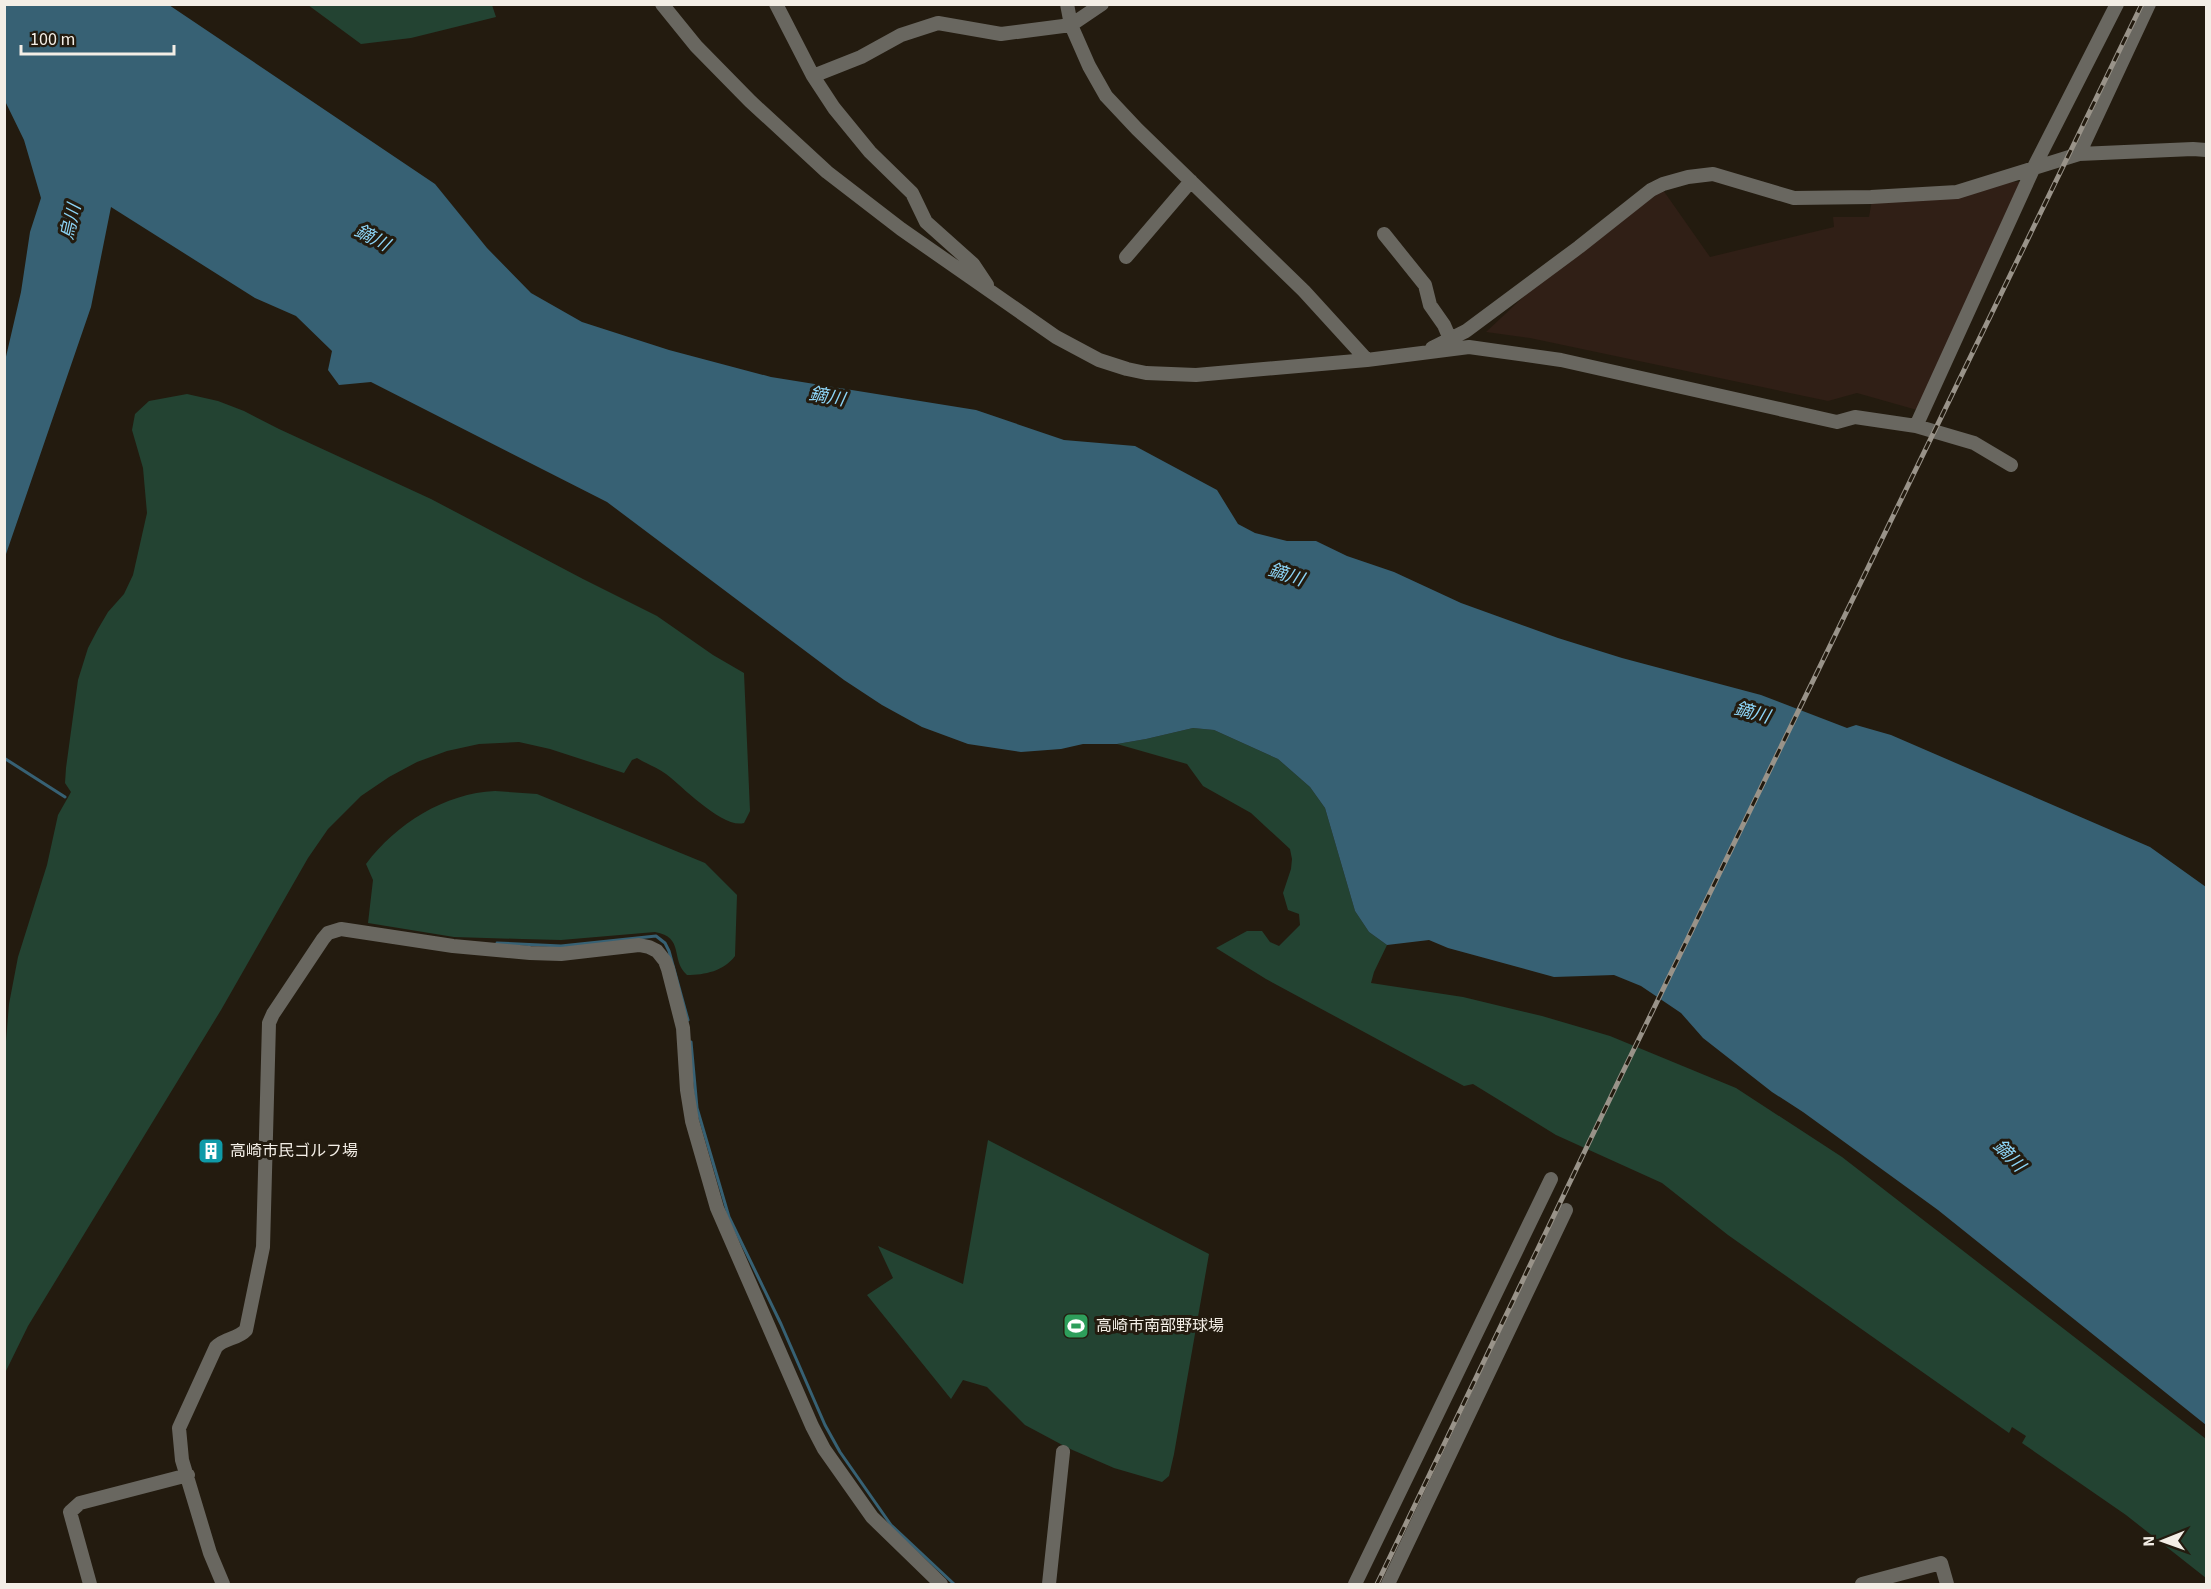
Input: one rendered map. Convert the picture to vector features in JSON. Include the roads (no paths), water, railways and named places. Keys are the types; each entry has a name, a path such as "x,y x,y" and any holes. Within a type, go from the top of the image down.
{"street":[{"path":"662,4 696,46 750,101 827,172 902,229 1056,336 1099,360 1146,373 1196,375 1367,360 1424,352 1452,344 1561,360 1838,422 1855,417 1916,426 1974,443 2011,465"},
{"path":"776,4 813,76 834,108 870,152 912,193 926,222 973,264 990,290"},
{"path":"1067,4 1071,25 1089,66 1106,96 1304,291 1367,360"},
{"path":"813,76 861,57 901,35 938,23 1001,34 1071,25 1102,4"},
{"path":"1916,426 2034,167 2117,4"},
{"path":"2079,154 2150,4"},
{"path":"1452,344 1651,190 1688,177 1713,174 1794,198 1871,197 1958,192 2079,154 2206,150"},
{"path":"1126,257 1191,181"},
{"path":"1384,234 1425,285 1430,305 1444,326 1452,344"},
{"path":"223,1584 210,1553 182,1460 179,1428 216,1347 221,1342 240,1335 246,1330 263,1247 269,1023 328,933 341,929 453,946 561,954 639,945 652,948 665,961 683,1028 687,1090 692,1121 717,1208 812,1426 824,1449 872,1516 941,1584"},
{"path":"1355,1584 1551,1179"},
{"path":"1388,1584 1566,1210"},
{"path":"1049,1584 1063,1452"},
{"path":"90,1584 70,1512 80,1503 188,1474"},
{"path":"1862,1584 1941,1563 1947,1584"}],"water":[{"path":"5,4 169,5 435,184 487,248 531,293 582,322 669,350 771,377 976,410 1064,440 1135,446 1217,490 1238,524 1255,533 1287,541 1316,541 1347,556 1394,572 1461,603 1558,638 1622,658 1761,695 1847,728 1856,725 1891,735 2150,847 2206,887 2206,1425 1938,1210 1772,1092 1703,1038 1681,1013 1641,986 1614,975 1554,977 1448,948 1429,940 1387,945 1369,932 1355,911 1325,808 1310,787 1278,759 1214,730 1193,728 1117,744 1083,744 1061,749 1021,752 968,744 922,727 882,705 844,680 607,502 371,382 339,385 328,370 332,351 296,316 255,298 111,207 91,307 5,557 5,361 21,292 30,232 41,198 24,140 5,101"}],"waterway":[{"path":"4,758 65,797"},
{"path":"497,943 561,946 656,936 665,943 669,951 688,1020"},
{"path":"691,1042 697,1108 729,1217 781,1324 825,1425 840,1452 891,1525 954,1584"}],"railway":[{"path":"1377,1584 1618,1082 2142,4"}],"place":[{"name":"高崎市民ゴルフ場","path":"211,1151"},
{"name":"高崎市南部野球場","path":"1076,1326"}],"water label":[{"name":"烏川","path":"71,222"},
{"name":"鏑川","path":"372,238"},
{"name":"鏑川","path":"827,397"},
{"name":"鏑川","path":"1286,575"},
{"name":"鏑川","path":"1752,713"},
{"name":"鏑川","path":"2009,1156"}]}
